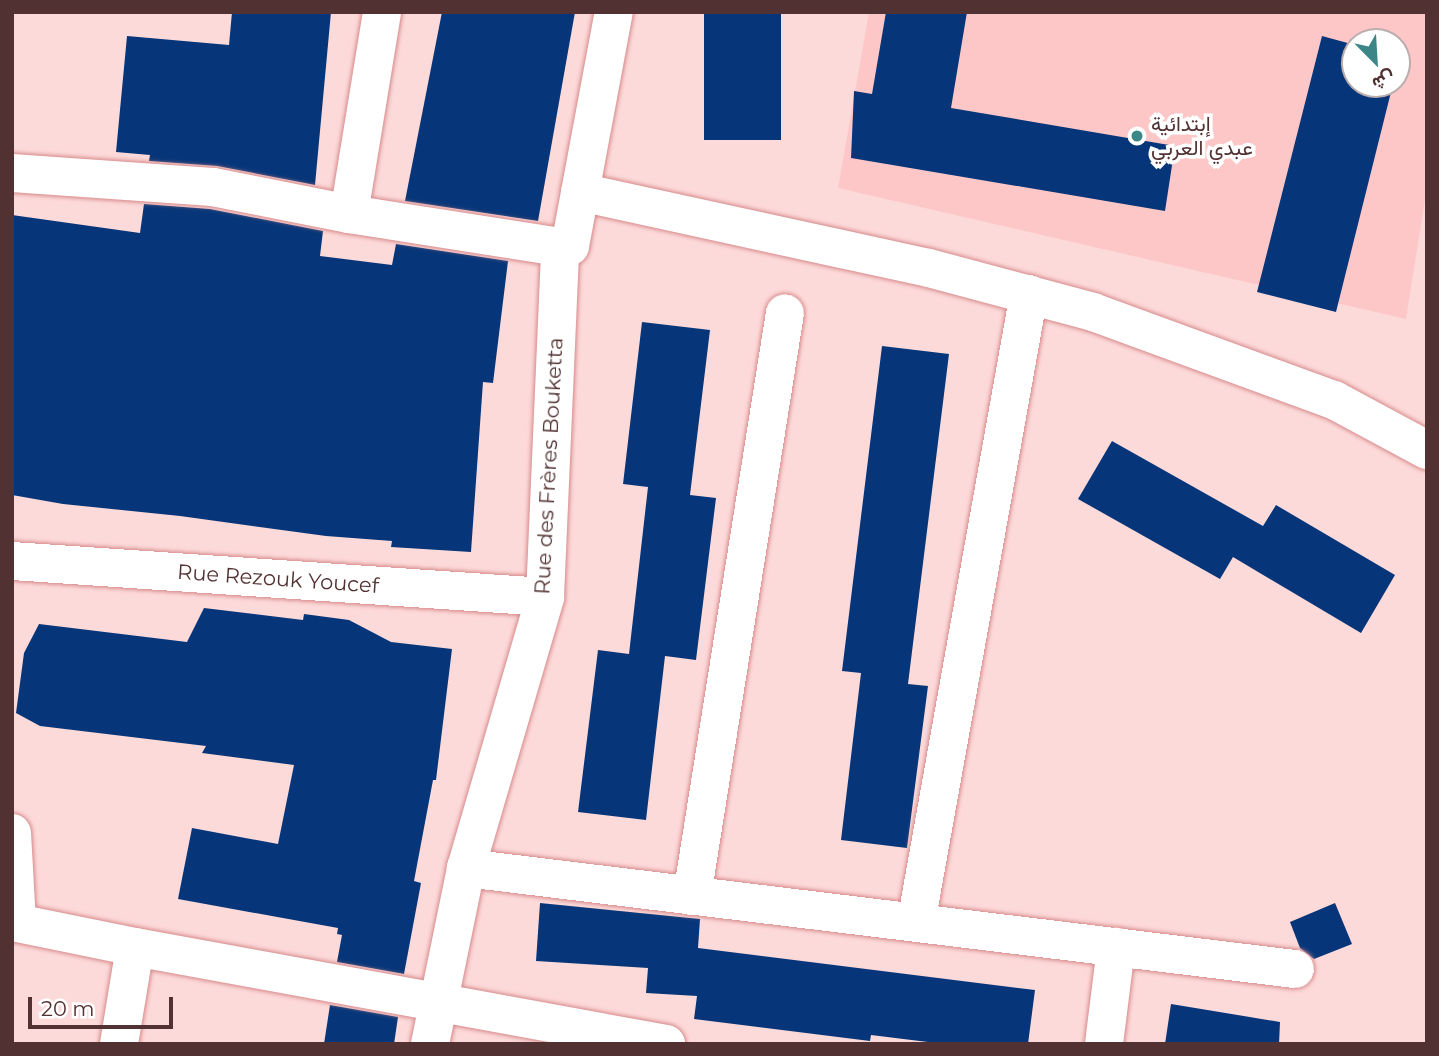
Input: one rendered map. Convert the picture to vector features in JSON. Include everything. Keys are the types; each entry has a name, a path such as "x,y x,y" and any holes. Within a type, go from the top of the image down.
{"street":[{"path":"349,214 382,12"},
{"name":"Rue des Frères Bouketta","path":"430,1044 466,868 545,597 560,247 570,246 614,12"},
{"path":"12,173 213,187 349,214 560,247"},
{"path":"580,192 929,268 1129,324 1334,400 1427,450"},
{"path":"916,923 1029,294"},
{"path":"692,896 785,313"},
{"name":"Rue Rezouk Youcef","path":"12,561 545,597"},
{"path":"12,832 15,923 666,1044"},
{"path":"466,868 1295,969"},
{"path":"119,1044 135,947"},
{"path":"1104,1044 1116,947"}],"shaded area":[{"name":"إبتدائية عبدي العربي","path":"869,12 1427,12 1427,187 1406,319 838,188"}],"building":[{"path":"232,12 331,12 315,185 217,166 149,161 150,155 116,152 127,36 229,45"},
{"path":"442,12 575,12 538,221 405,201"},
{"path":"704,12 781,12 781,140 704,140"},
{"path":"886,12 967,12 951,108 1175,146 1165,211 851,158 854,91 872,94"},
{"path":"1322,36 1341,41 1341,98 1390,98 1336,312 1257,292"},
{"path":"144,204 210,209 323,231 320,256 392,265 396,244 508,261 493,383 483,382 471,552 391,547 392,541 326,536 180,516 63,504 12,495 12,215 140,233"},
{"path":"642,322 710,330 690,495 716,498 696,660 665,656 646,820 578,812 598,650 629,654 648,487 623,484"},
{"path":"882,346 949,354 908,684 928,686 907,848 841,840 861,673 842,671"},
{"path":"1112,441 1263,526 1276,505 1395,575 1361,633 1233,557 1220,579 1078,499"},
{"path":"204,608 303,620 304,614 349,620 391,642 452,649 436,780 433,780 414,881 421,883 404,974 337,962 342,935 337,934 338,928 178,899 192,828 278,844 294,765 202,753 206,746 40,726 16,713 24,653 39,624 187,642"},
{"path":"540,903 700,919 698,948 1035,990 1028,1044 944,1044 871,1035 870,1041 694,1019 697,996 646,993 648,968 536,961"},
{"path":"1335,903 1352,944 1314,959 1300,948 1290,922"},
{"path":"1171,1004 1280,1022 1279,1044 1165,1044"},
{"path":"330,1005 398,1017 394,1044 324,1044"}],"place":[{"name":"إبتدائية عبدي العربي","path":"1137,136"}]}
